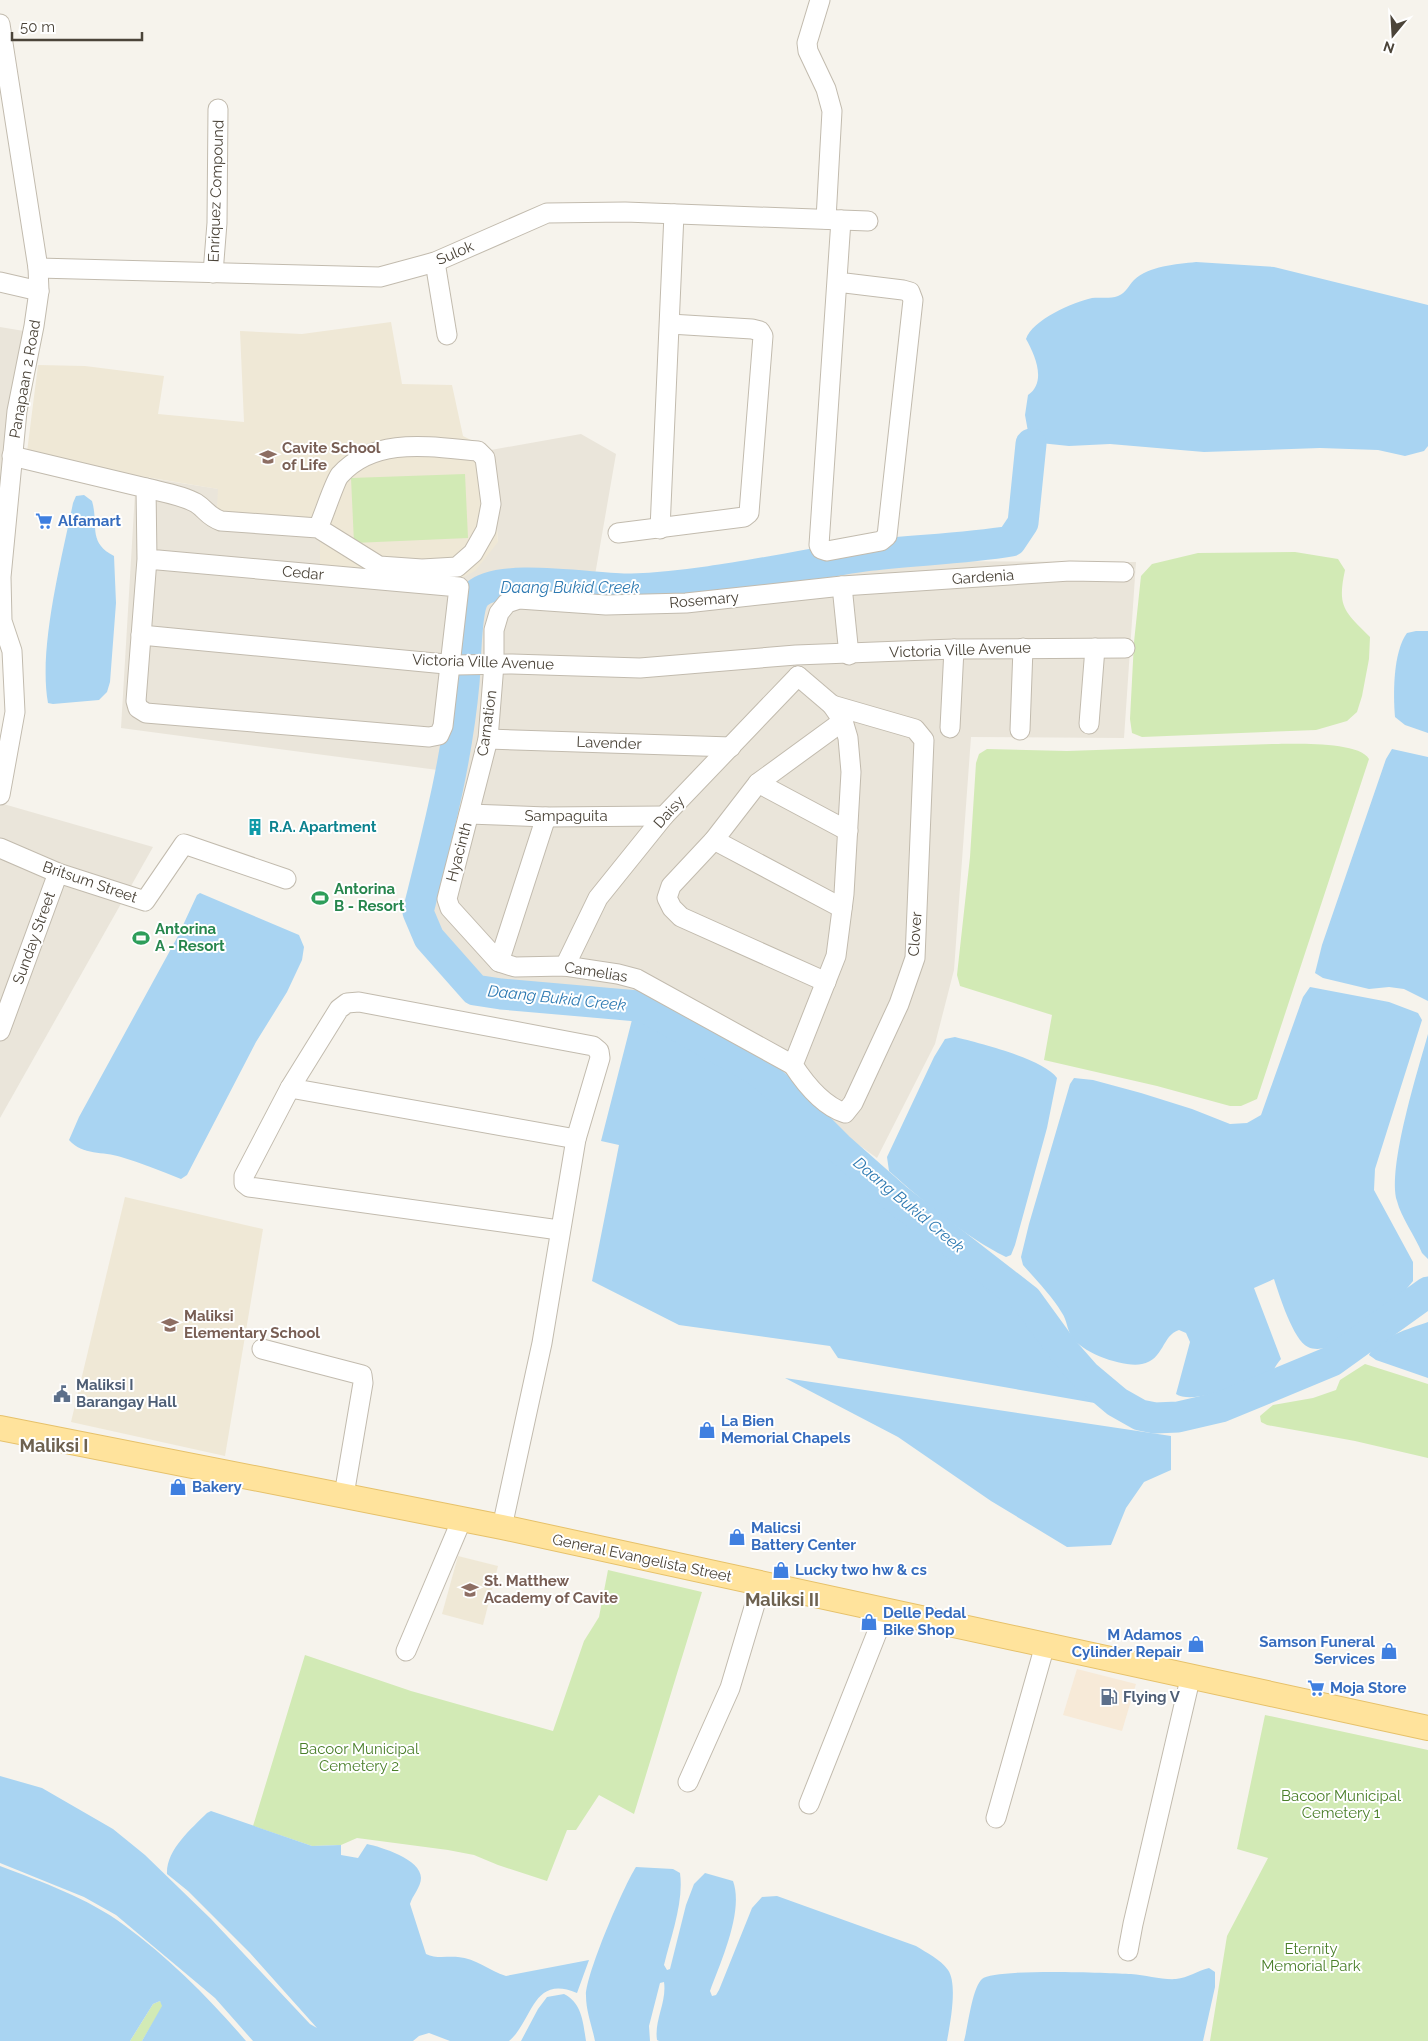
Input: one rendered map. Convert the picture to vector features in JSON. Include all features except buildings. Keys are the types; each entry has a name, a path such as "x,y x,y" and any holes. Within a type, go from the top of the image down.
{"main road":[{"name":"General Evangelista Street","path":"0,1428 502,1527 1191,1675 1428,1728"}],"street":[{"path":"820,0 807,43 808,51 826,89 832,111 833,220 836,282 819,545 821,549 826,551 881,541 887,536 913,300 910,292 903,290 836,282"},
{"name":"Panapaan 2 Road","path":"0,24 38,268 39,292 34,326 8,410 12,456 1,577 2,621 12,651 16,712 0,795"},
{"name":"Enriquez Compound","path":"213,273 217,223 218,109"},
{"name":"Sulok","path":"38,268 380,277 436,262 547,213 674,214 868,221"},
{"path":"660,529 674,214"},
{"path":"436,262 447,336"},
{"path":"0,282 39,292"},
{"path":"618,533 744,517 749,513 763,336 760,331 752,329 670,324"},
{"path":"12,456 189,500 198,504 208,517 221,522 318,528 379,566 422,569 457,567 473,553 486,530 491,504 485,458 478,451 435,447 400,447 366,454 338,476 328,510 318,528"},
{"path":"146,488 147,559 136,702 138,708 146,713 429,737 438,735 442,726 453,664"},
{"name":"Cedar","path":"147,559 459,586 453,664"},
{"name":"Gardenia","path":"842,586 1070,572 1124,572"},
{"path":"842,586 849,655"},
{"name":"Rosemary","path":"507,603 519,599 606,605 686,603 842,586"},
{"name":"Carnation","path":"469,814 488,739 494,630 499,613 507,603"},
{"name":"Victoria Ville Avenue","path":"140,635 453,664 640,668 796,655 849,655 954,649 1125,648"},
{"path":"1020,730 1023,648"},
{"path":"1089,724 1095,648"},
{"path":"950,728 954,649"},
{"path":"793,1065 836,956 842,908 851,772 848,738 843,721 832,705 798,676 796,655"},
{"name":"Daisy","path":"565,966 598,898 664,816 798,676"},
{"name":"Clover","path":"793,1065 822,1100 835,1110 845,1113 853,1103 899,1004 916,958 924,740 915,729 832,705"},
{"path":"826,982 682,917 672,908 667,898 671,886 714,840 758,783 843,721"},
{"name":"Lavender","path":"488,739 730,747"},
{"path":"758,783 848,831"},
{"name":"Sampaguita","path":"469,814 546,818 664,816"},
{"name":"Hyacinth","path":"469,814 447,899 450,908 499,962"},
{"path":"499,962 546,818"},
{"path":"714,840 842,908"},
{"name":"Britsum Street","path":"0,848 58,873 145,901 184,844 286,879"},
{"name":"Sunday Street","path":"0,1031 58,873"},
{"name":"Camelias","path":"499,962 515,966 565,966 618,974 637,979 793,1065"},
{"path":"502,1527 542,1343 559,1230 576,1140 600,1058 599,1051 593,1046 368,1004 347,1003 339,1010 290,1088 244,1176 244,1183 249,1186 559,1230"},
{"path":"290,1088 576,1140"},
{"path":"262,1349 362,1374 363,1383 344,1495"},
{"path":"406,1651 462,1519"},
{"path":"688,1782 730,1688 761,1584"},
{"path":"809,1804 886,1610"},
{"path":"996,1818 1045,1645"},
{"path":"1128,1951 1191,1675"}],"shaded area":[{"name":"Cavite School of Life","path":"391,322 402,384 452,385 463,436 491,450 498,542 475,571 452,583 320,570 320,534 216,524 218,489 61,463 27,452 38,365 85,366 164,376 158,414 244,422 240,331 302,334"},
{"path":"0,327 24,331 0,501"},
{"path":"581,434 616,454 595,575 537,575 484,584 468,593 458,659 475,661 483,596 498,591 572,584 689,589 820,569 898,561 1136,562 1124,738 971,737 954,970 935,1044 877,1158 814,1113 793,1080 728,1044 638,1000 479,987 428,919 468,758 475,685 456,682 445,771 121,728 136,476 219,489 216,524 320,534 320,570 498,542 491,450"},
{"path":"0,803 153,847 0,1118"},
{"name":"Maliksi Elementary School","path":"125,1197 263,1229 225,1456 71,1422"},
{"name":"St. Matthew Academy of Cavite","path":"458,1556 498,1566 483,1625 442,1614"},
{"path":"1077,1669 1136,1684 1122,1731 1063,1715"}],"green space":[{"path":"465,474 468,538 354,543 351,478"},
{"path":"1295,552 1338,559 1345,570 1342,592 1345,608 1354,621 1370,637 1369,659 1357,712 1347,721 1316,730 1142,737 1132,733 1130,719 1134,642 1141,576 1152,564 1198,553"},
{"path":"1272,744 1339,746 1363,753 1369,759 1257,1099 1241,1106 1230,1106 1157,1086 1044,1060 1052,1015 960,986 957,975 970,857 976,763 979,754 987,749 1067,751"},
{"path":"1365,1364 1428,1384 1428,1458 1355,1441 1267,1425 1261,1422 1260,1416 1273,1405 1313,1398 1336,1390 1340,1380"},
{"name":"Bacoor Municipal Cemetery 2","path":"608,1570 702,1592 634,1814 599,1795 576,1830 567,1830 547,1881 474,1855 448,1850 357,1838 341,1845 312,1846 253,1826 305,1655 411,1691 553,1731 584,1641 599,1617"},
{"path":"1265,1715 1428,1750 1428,2041 1210,2041 1227,1936 1268,1858 1237,1849"},
{"path":"160,2001 163,2006 142,2041 130,2041 153,2004"}],"water":[{"path":"1196,262 1274,267 1428,305 1428,446 1424,451 1405,456 1378,450 1320,448 1204,452 1110,444 1069,446 1040,443 1029,437 1025,415 1028,395 1034,390 1037,383 1038,368 1026,339 1036,325 1054,313 1075,303 1092,298 1118,296 1140,275 1147,272 1163,266"},
{"path":"84,495 92,501 97,539 106,551 114,556 116,603 110,682 107,692 99,700 53,704 48,703 46,656 53,603 73,503 76,496"},
{"path":"1428,631 1428,733 1405,725 1395,717 1394,685 1399,651 1407,633"},
{"path":"1392,749 1428,757 1428,1001 1404,989 1389,987 1369,989 1323,978 1315,973 1322,945 1386,759"},
{"path":"200,893 299,935 304,947 302,960 287,992 256,1042 187,1175 181,1179 121,1157 80,1149 69,1140 79,1117 178,936 197,895"},
{"path":"1310,987 1389,1002 1418,1013 1422,1020 1375,1169 1374,1190 1413,1262 1413,1281 1394,1304 1366,1328 1341,1342 1317,1349 1308,1347 1297,1336 1287,1316 1274,1279 1254,1288 1281,1359 1274,1369 1254,1380 1210,1395 1185,1397 1176,1394 1190,1342 1186,1333 1179,1330 1173,1333 1155,1358 1142,1364 1125,1364 1094,1354 1077,1343 1072,1337 1064,1316 1058,1307 1023,1265 1021,1257 1029,1224 1070,1084 1074,1078 1093,1080 1192,1109 1230,1124 1247,1123 1261,1115 1303,997"},
{"path":"635,1008 778,1092 852,1176 1146,1412 838,1358 830,1346 679,1325 592,1281 619,1145 601,1141"},
{"path":"1428,1034 1428,1259 1422,1253 1402,1213 1397,1201 1395,1186 1396,1166 1405,1119"},
{"path":"955,1037 1025,1058 1039,1064 1057,1078 1047,1128 1015,1245 1011,1255 1006,1257 960,1229 889,1171 887,1157 934,1057 945,1039"},
{"path":"1428,1322 1428,1378 1376,1360 1369,1355 1373,1349 1386,1339"},
{"path":"785,1378 1171,1436 1171,1470 1144,1482 1126,1508 1111,1545 1067,1547 991,1501 898,1437"},
{"path":"0,1776 42,1788 113,1829 145,1855 211,1919 310,2024 317,2028 250,1953 188,1891 167,1874 168,1865 175,1848 194,1826 211,1811 312,1846 341,1845 341,1855 358,1858 367,1844 390,1851 408,1860 415,1865 421,1878 420,1885 410,1904 426,1954 430,1956 465,1958 506,1976 589,1960 577,1993 562,1989 551,1990 542,1995 535,2002 517,2032 509,2041 450,2041 429,2033 419,2036 413,2041 253,2041 215,1998 116,1915 84,1897 0,1863"},
{"path":"0,1866 80,1899 110,1915 157,1951 218,2010 246,2041 142,2041 162,2006 160,2001 153,2004 130,2041 0,2041"},
{"path":"636,1867 673,1869 680,1873 679,1907 664,1965 667,1970 670,1969 686,1905 694,1884 705,1873 733,1881 736,1893 736,1907 730,1936 710,1991 712,1996 716,1995 719,1990 752,1908 762,1897 777,1896 916,1946 941,1963 951,1976 953,1994 947,2041 659,2041 657,2040 657,2025 664,1997 664,1982 660,1983 649,2026 650,2041 595,2041 587,2007 587,1985 606,1931"},
{"path":"1209,1968 1215,1972 1215,1987 1203,2041 964,2041 976,1991 982,1979 991,1976 1007,1973 1077,1972 1131,1974 1176,1979"},
{"path":"564,1994 575,2002 581,2014 586,2041 521,2041 538,2009 547,1997"}],"waterway":[{"name":"Daang Bukid Creek","path":"1031,444 1023,523 1011,541 864,556 719,580 661,587 617,589 527,583 506,584 489,588 477,594 473,600 468,622 464,683 457,741 439,827 418,912 429,938 475,990 638,1006 648,1009 757,1070 781,1090 838,1147 898,1200 1027,1300 1064,1351 1086,1376 1117,1402 1140,1415 1155,1418 1178,1417 1221,1407 1332,1361 1428,1292"}],"place":[{"name":"Cavite School of Life","path":"268,457"},
{"name":"Alfamart","path":"44,521"},
{"name":"R.A. Apartment","path":"255,827"},
{"name":"Antorina B - Resort","path":"320,898"},
{"name":"Antorina A - Resort","path":"141,938"},
{"name":"Maliksi Elementary School","path":"170,1325"},
{"name":"Maliksi I Barangay Hall","path":"62,1394"},
{"name":"La Bien Memorial Chapels","path":"707,1430"},
{"name":"Bakery","path":"178,1487"},
{"name":"Malicsi Battery Center","path":"737,1537"},
{"name":"Lucky two hw & cs","path":"781,1570"},
{"name":"St. Matthew Academy of Cavite","path":"470,1590"},
{"name":"Delle Pedal Bike Shop","path":"869,1622"},
{"name":"M Adamos Cylinder Repair","path":"1196,1644"},
{"name":"Samson Funeral Services","path":"1389,1651"},
{"name":"Moja Store","path":"1316,1688"},
{"name":"Flying V","path":"1109,1697"}],"district":[{"name":"Maliksi I","path":"54,1445"},
{"name":"Maliksi II","path":"782,1599"}],"park label":[{"name":"Bacoor Municipal Cemetery 1","path":"1341,1804"},
{"name":"Eternity Memorial Park","path":"1311,1958"}]}
